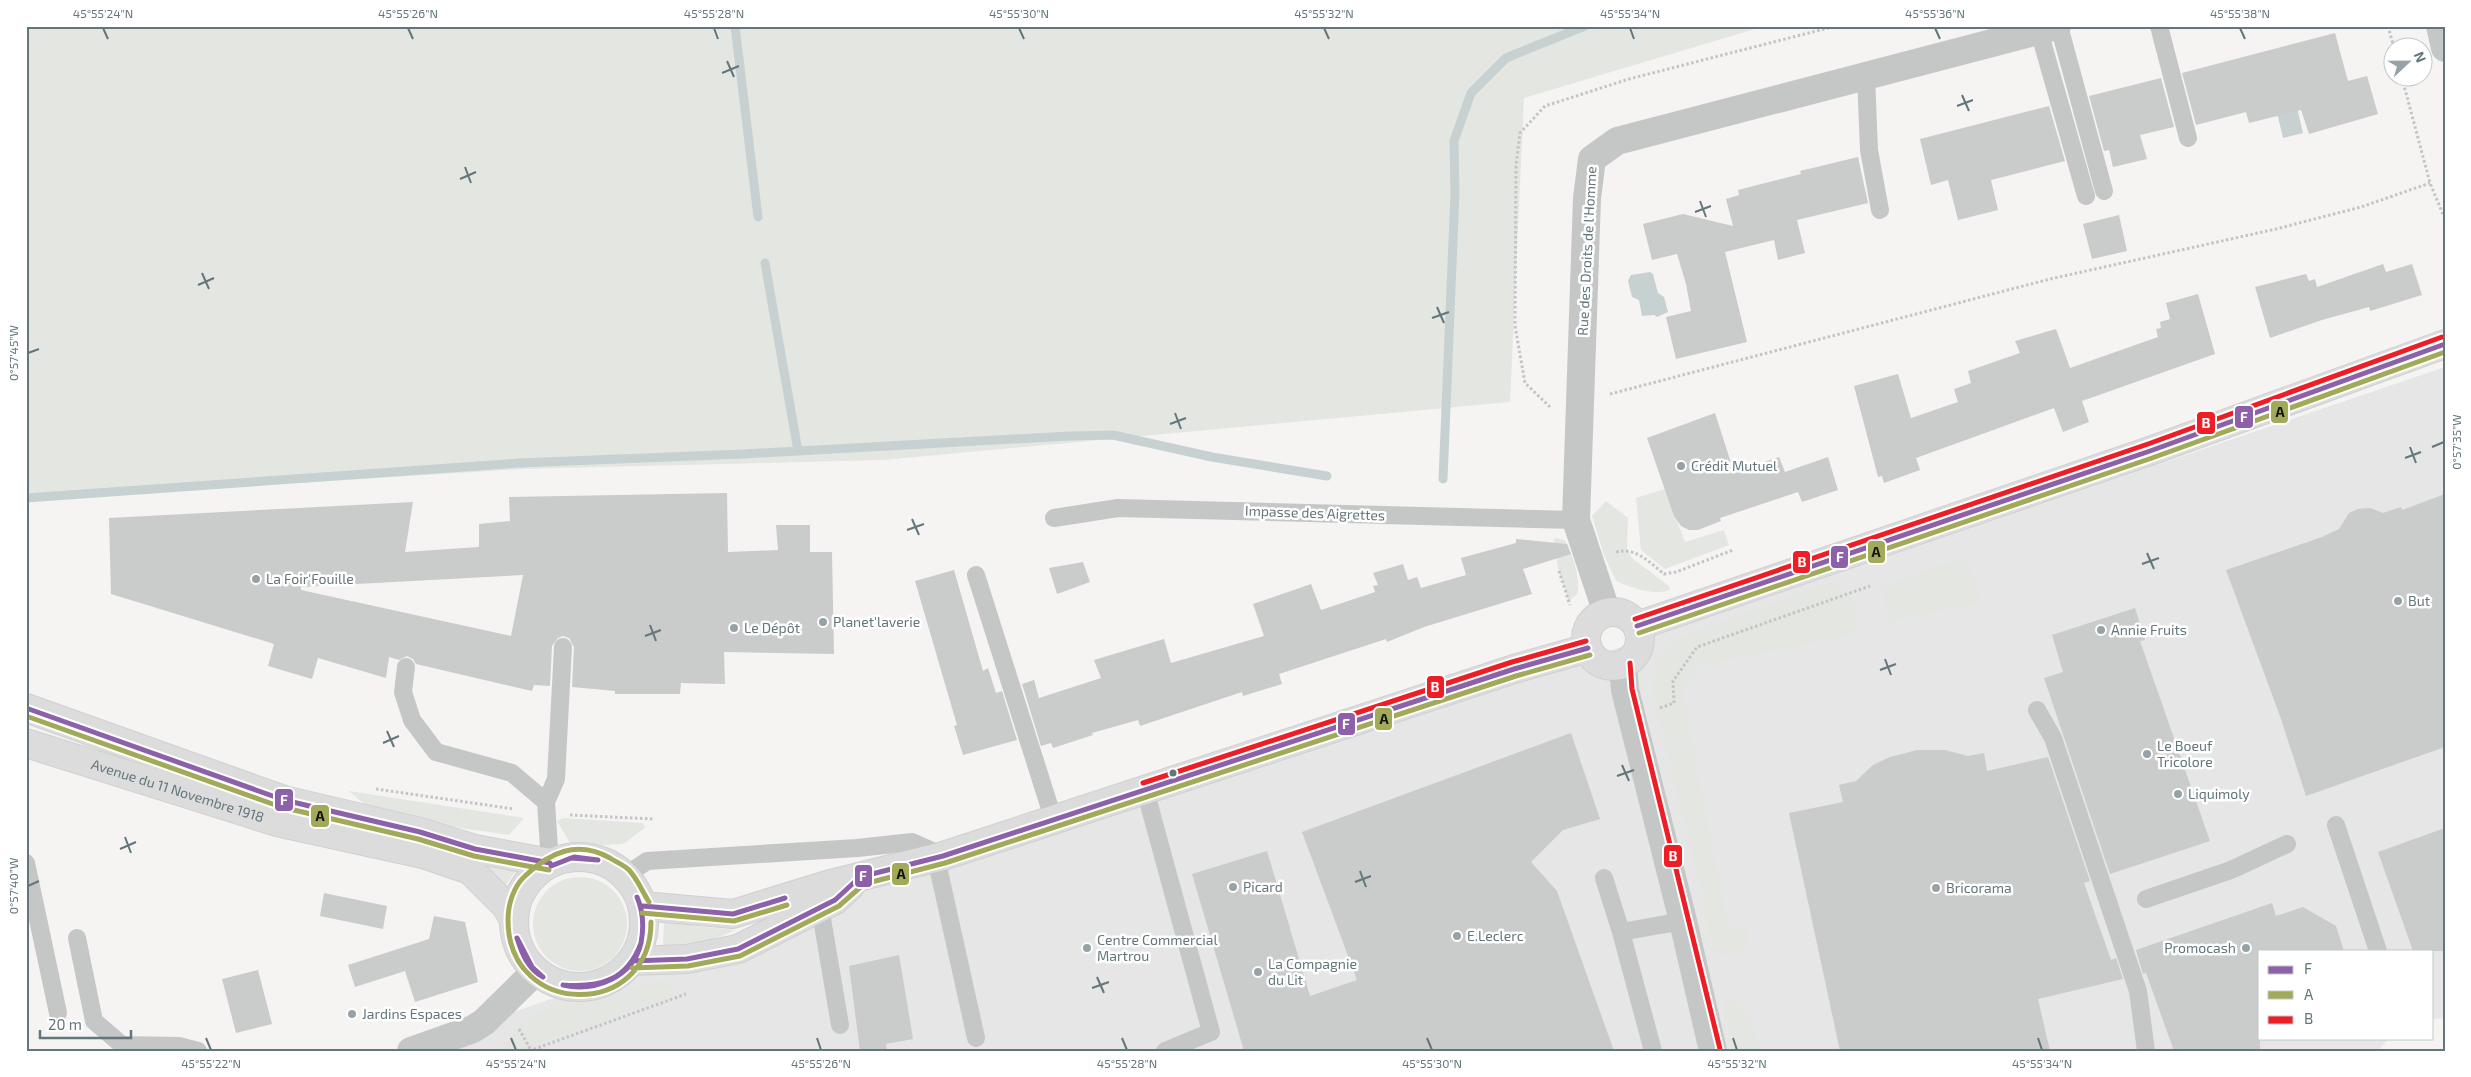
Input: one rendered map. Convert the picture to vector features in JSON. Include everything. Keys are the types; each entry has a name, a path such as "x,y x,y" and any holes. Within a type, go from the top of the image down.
{"main road":[{"path":"1637,626 2150,451 2445,344"},
{"path":"1607,612 1624,614 1637,626 1639,644 1631,659 1623,664 1606,664 1597,661 1588,648 1586,637 1588,629 1599,616 1607,612"},
{"path":"643,906 733,914 860,877 939,857 1054,821 1514,669 1588,648"},
{"name":"Avenue du 11 Novembre 1918","path":"26,708 284,800 420,832 475,849 550,863"},
{"name":"Avenue du 11 Novembre 1918","path":"26,743 277,822 423,854 470,870 506,906 513,918"},
{"path":"570,857 590,858 609,864 625,876 636,890 643,906 644,926 641,944 632,961 617,977 597,986 575,988 554,983 535,972 523,956 515,938 513,918 519,896 532,877 550,863 570,857"},
{"path":"632,961 687,960 738,949 835,900 860,877"}],"street":[{"path":"2440,26 2445,48"},
{"name":"Rue des Droits de l'Homme","path":"1607,612 1576,520 1587,198 1592,159 1617,141 2052,28"},
{"path":"1623,664 1625,690 1683,921 1713,1051"},
{"path":"411,1051 473,1029 484,1022 535,972"}],"lane":[{"path":"2159,26 2188,138"},
{"path":"2052,28 2104,191"},
{"path":"2052,28 2086,196"},
{"path":"1866,76 1869,150 1880,210"},
{"name":"Impasse des Aigrettes","path":"1054,518 1118,508 1576,520"},
{"path":"976,575 1054,821"},
{"path":"550,863 547,808 556,779 563,647"},
{"path":"406,667 403,692 412,720 436,752 512,773 547,808"},
{"path":"2036,710 2053,738 2138,991 2146,1051"},
{"path":"1144,790 1211,1032 1165,1051"},
{"path":"2336,825 2378,950"},
{"path":"625,876 647,861 857,848 912,842 939,857 976,1038"},
{"path":"2146,899 2231,870 2287,844"},
{"path":"26,862 29,886 58,1013"},
{"path":"1604,878 1621,932 1653,1051"},
{"path":"820,907 840,1025"},
{"path":"1621,932 1683,921"},
{"path":"77,938 94,1020 122,1045 178,1046 198,1051"}],"path":[{"path":"2405,88 2430,183 2445,219"},
{"path":"1579,402 2050,278 2276,229 2361,206 2430,183"},
{"path":"1570,605 1558,568 1627,549 1637,553 1664,574 1676,572 1733,550"},
{"path":"1632,718 1674,703 1673,681 1697,647 1870,586"},
{"path":"370,788 654,819"},
{"path":"529,1051 686,994"}],"shaded area":[{"path":"26,26 1765,26 1524,98 1510,402 883,460 522,469 26,500"},
{"path":"2294,95 2303,133 2283,138 2274,100"},
{"path":"1650,272 1653,274 1658,293 1664,297 1668,312 1657,317 1654,315 1642,316 1639,300 1632,297 1628,281 1631,275"},
{"path":"2445,367 2445,1018 2434,1019 2434,950 2258,950 2258,1040 2387,1040 2378,1051 401,1051 1263,752 1553,670"},
{"path":"1665,489 1685,542 1724,530 1729,545 1665,569 1641,550 1636,498"},
{"path":"1606,501 1628,518 1627,549 1632,558 1669,586 1670,590 1649,592 1616,581 1604,555 1592,516"},
{"path":"1554,538 1565,540 1575,566 1578,579 1578,593 1569,601 1558,568"},
{"path":"1966,557 1981,602 1889,622 1882,587"},
{"path":"1832,582 1849,594 1856,611 1859,626 1846,636 1700,665 1682,692 1729,930 1748,925 1747,942 1737,951 1726,956 1719,953 1710,940 1703,897 1653,696 1655,665 1672,644 1693,632"},
{"path":"349,791 524,818 509,835 412,821 370,809"},
{"path":"563,818 643,823 645,828 623,844 570,843 557,821"},
{"path":"475,858 517,869 505,886"},
{"path":"580,877 598,881 613,891 623,906 627,924 623,942 613,957 598,967 580,971 562,967 547,957 537,942 533,924 537,906 547,891 562,881"},
{"path":"673,920 694,926 736,930 709,941 682,947 663,946 664,921"},
{"path":"661,981 670,983 675,994 517,1051 503,1051 510,1033 537,1012 576,1003 596,1002"},
{"path":"1736,1001 1749,1018 1759,1051 1734,1051 1724,1002"}],"building":[{"path":"2335,33 2348,81 2367,76 2378,114 2309,134 2301,110 2249,123 2246,112 2196,125 2182,73"},
{"path":"2161,78 2174,127 2140,135 2147,159 2113,167 2109,150 2104,151 2089,96"},
{"path":"2049,106 2065,161 1991,180 1998,210 1958,220 1948,180 1931,185 1920,139"},
{"path":"1858,157 1868,203 1797,220 1805,253 1778,260 1774,240 1725,252 1747,342 1676,359 1666,317 1691,311 1686,284 1677,254 1652,260 1643,224 1683,214 1733,226 1726,199 1739,195 1738,190 1801,174 1800,171"},
{"path":"2119,215 2127,251 2092,259 2083,224"},
{"path":"2383,264 2386,272 2412,264 2422,295 2370,311 2369,307 2322,320 2270,338 2255,287 2306,274 2309,281 2315,279 2317,287"},
{"path":"2198,294 2215,354 2082,401 2089,422 2063,432 2054,408 1916,458 1920,470 1884,483 1882,476 1878,477 1854,386 1898,374 1911,418 1958,402 1954,389 1971,383 1968,371 2020,353 2015,341 2056,329 2070,368 2158,337 2156,329 2161,328 2160,322 2170,319 2166,303"},
{"path":"1715,413 1734,472 1779,457 1785,472 1828,457 1838,490 1802,502 1798,492 1720,518 1721,521 1698,530 1689,530 1681,526 1674,516 1647,438"},
{"path":"727,493 728,552 778,550 776,525 810,525 810,552 832,552 834,654 724,652 725,684 681,683 680,694 615,694 615,691 572,687 574,647 569,638 563,636 558,638 552,646 550,686 534,685 532,691 416,664 413,659 407,656 399,660 389,657 386,678 318,658 312,679 268,666 274,644 111,594 109,518 413,502 405,552 479,547 479,524 510,521 509,497","holes":["523,575 511,636 301,590 301,587"]},
{"path":"2445,494 2445,747 2306,796 2281,719 2226,570 2322,537 2339,529 2349,513 2358,509 2370,508 2383,513 2401,507 2402,510"},
{"path":"1516,539 1567,544 1571,554 1523,569 1532,594 1424,627 1387,642 1386,639 1279,674 1282,684 1243,696 1242,692 1140,726 1138,720 1092,733 1093,735 1053,748 1051,743 1041,746 1022,684 1034,680 1039,698 1101,678 1094,660 1164,639 1171,663 1264,636 1253,604 1311,584 1321,610 1375,592 1373,586 1378,585 1373,573 1403,564 1408,580 1417,577 1421,588 1466,575 1461,558 1516,543"},
{"path":"1083,562 1090,582 1057,594 1049,568"},
{"path":"954,570 983,671 988,668 996,693 1002,691 1017,740 963,755 954,726 957,725 915,581"},
{"path":"2135,608 2145,640 2140,641 2210,841 2110,874 2044,678 2063,672 2052,635"},
{"name":"E.Leclerc","path":"1571,733 1600,819 1563,830 1531,862 1557,891 1614,1051 1244,1051 1192,874 1267,851 1310,996 1357,980 1302,832"},
{"path":"1917,750 1945,750 1968,756 1984,753 1987,771 2048,757 2090,881 2084,883 2111,960 2116,958 2123,979 2038,999 2050,1051 1840,1051 1789,813 1843,802 1839,785 1856,781 1873,765 1890,757"},
{"path":"2445,828 2445,951 2413,950 2378,852"},
{"path":"324,893 387,906 383,929 320,916"},
{"path":"2272,903 2276,916 2303,907 2336,926 2344,950 2258,950 2258,1040 2260,1040 2260,1051 2174,1051 2146,973 2143,974 2136,950"},
{"path":"434,916 465,922 478,982 415,1002 405,971 355,987 348,965 429,939"},
{"path":"899,955 913,1039 886,1044 887,1051 860,1051 849,966"},
{"path":"258,970 272,1024 236,1033 222,979"}],"waterway":[{"path":"735,26 758,217"},
{"path":"1443,479 1455,194 1454,141 1471,93 1506,58 1585,26"},
{"path":"765,263 798,451"},
{"path":"26,498 519,463 743,454 1113,435 1212,457 1327,476"}],"transit line":[{"name":"B","path":"1635,619 2148,444 2442,337"},
{"name":"F","path":"1637,626 2150,451 2445,344"},
{"name":"A","path":"1639,633 2152,458 2445,352"},
{"name":"B","path":"1143,783 1512,662 1586,641"},
{"name":"F","path":"632,961 687,959 738,949 835,900 860,877 943,856 1514,669 1588,648"},
{"name":"A","path":"632,968 688,966 740,956 839,906 864,884 945,863 1516,676 1590,655"},
{"name":"B","path":"1630,663 1632,689 1720,1049"},
{"name":"F","path":"26,708 284,800 420,832 475,849 550,863"},
{"name":"A","path":"26,716 281,807 418,839 474,856 549,870"},
{"name":"A","path":"649,902 635,878 625,867 598,853 575,849 554,855 534,868 521,880 512,896 508,920 514,952 530,976 553,990 580,995 606,990 629,977 645,954 651,922"},
{"name":"F","path":"551,866 574,857 598,860"},
{"name":"F","path":"551,866 571,858 598,860"},
{"name":"F","path":"637,897 643,920 641,943"},
{"name":"F","path":"643,906 733,914 785,898"},
{"name":"A","path":"642,913 734,921 787,905"},
{"name":"F","path":"517,938 532,967 543,977"},
{"name":"F","path":"517,938 526,961 533,970 543,977"},
{"name":"F","path":"563,985 576,986 600,983 620,974 635,956 641,943"},
{"name":"F","path":"563,985 587,986 611,980 630,965 637,955 641,943"}],"place":[{"name":"Crédit Mutuel","path":"1681,466"},
{"name":"La Foir'Fouille","path":"256,579"},
{"name":"But","path":"2398,601"},
{"name":"Planet'laverie","path":"823,622"},
{"name":"Le Dépôt","path":"734,628"},
{"name":"Annie Fruits","path":"2101,630"},
{"name":"Le Boeuf Tricolore","path":"2147,754"},
{"name":"Liquimoly","path":"2178,794"},
{"name":"Picard","path":"1233,887"},
{"name":"Bricorama","path":"1936,888"},
{"name":"E.Leclerc","path":"1457,936"},
{"name":"Centre Commercial Martrou","path":"1087,948"},
{"name":"Promocash","path":"2246,948"},
{"name":"La Compagnie du Lit","path":"1258,972"},
{"name":"Jardins Espaces","path":"352,1014"}]}
